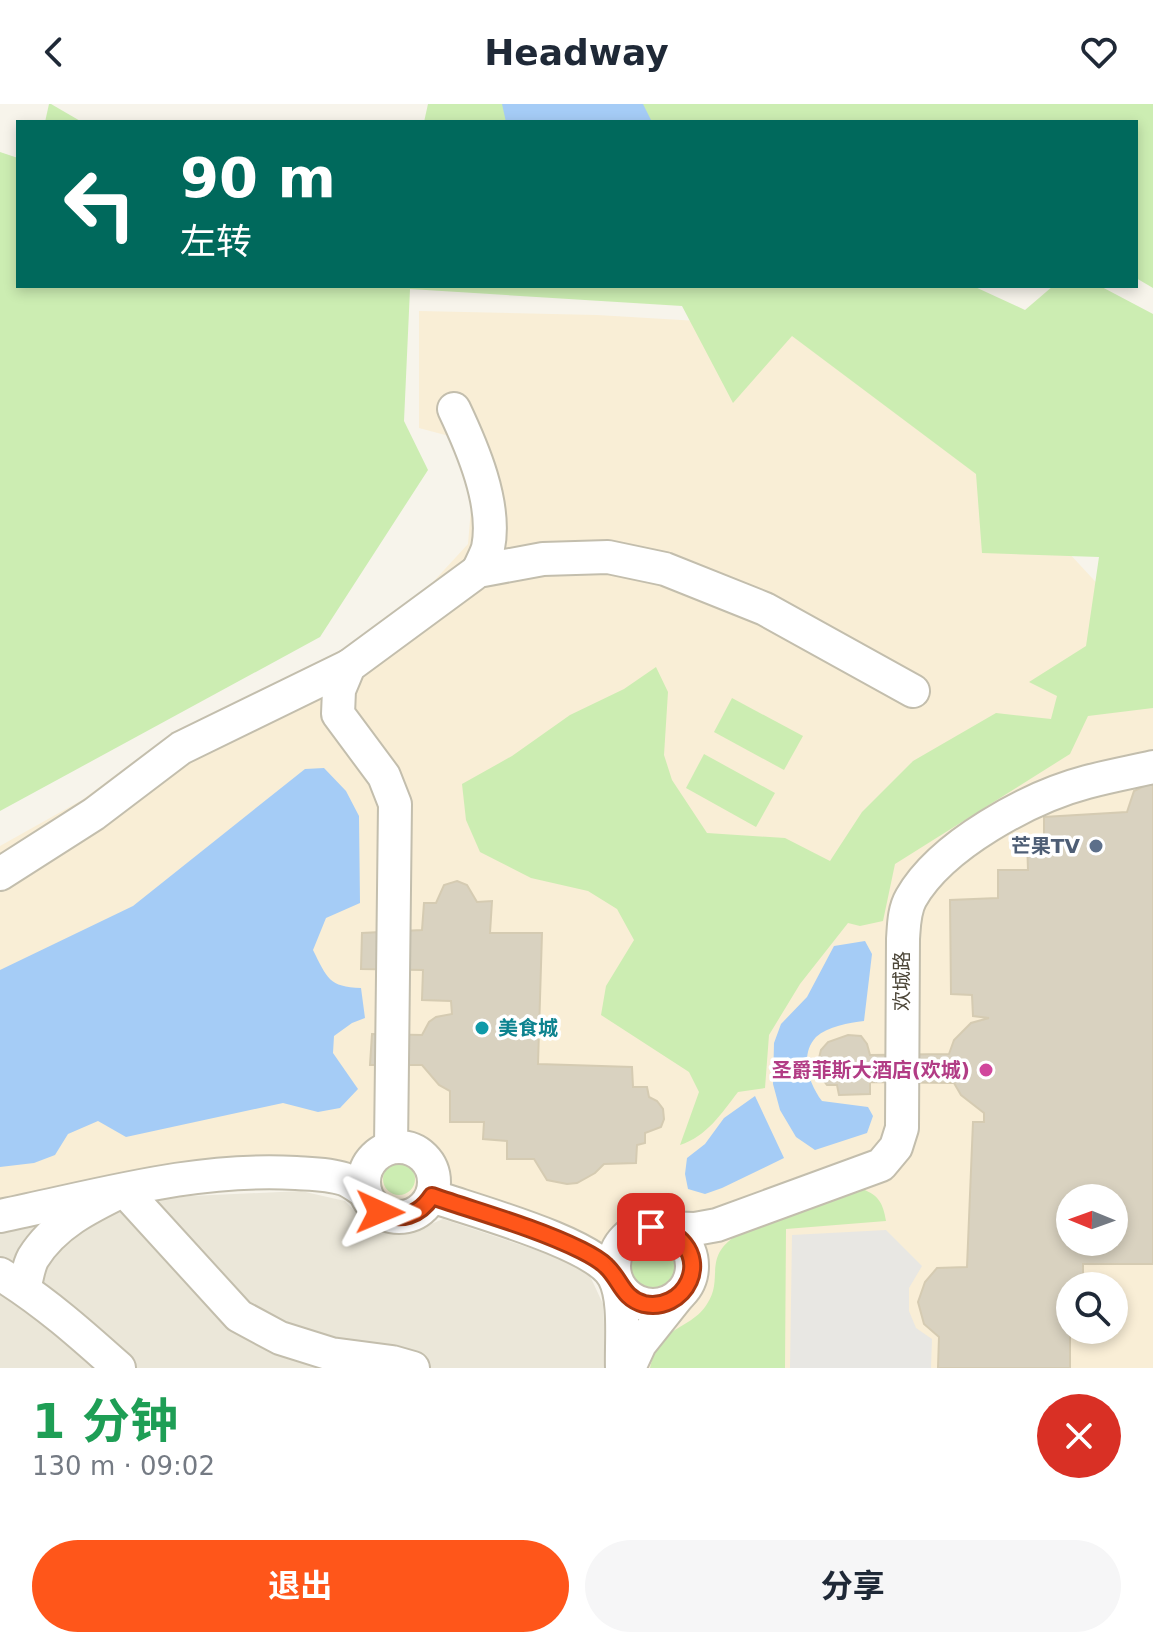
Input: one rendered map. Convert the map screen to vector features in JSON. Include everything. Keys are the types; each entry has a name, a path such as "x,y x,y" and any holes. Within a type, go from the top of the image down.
{"street":[{"path":"454,409 471,446 485,494 488,549 478,571"},
{"path":"0,874 94,814 181,748 349,666 478,571 543,559 608,557 665,569 765,609 913,691"},
{"path":"338,714 339,690 349,666"},
{"path":"292,694 319,702 338,714 384,776 395,804 381,1153 363,1180 365,1192 380,1212 391,1217 415,1214 425,1207 435,1186 430,1163 413,1148 381,1153 347,1170 320,1175"},
{"name":"欢城路","path":"564,1242 594,1244 646,1230 695,1229 717,1225 881,1165 896,1147 902,1128 904,918 911,899 926,877 949,855 981,832 1045,797 1086,782 1153,767"},
{"path":"0,1216 162,1181 216,1173 320,1175 346,1180 365,1192"},
{"path":"119,1368 74,1327 12,1282 60,1226 124,1190"},
{"path":"124,1190 239,1316 280,1338 331,1354 413,1368"},
{"path":"432,1196 564,1242 606,1266 616,1279 629,1298 651,1305 674,1299 687,1282 688,1249 672,1232 646,1230 621,1242 616,1254 616,1279 621,1313 622,1368"},
{"path":"629,1368 640,1344 687,1282 700,1250 717,1225"}],"shaded area":[{"path":"419,311 597,315 715,322 805,338 1019,499 1153,644 1153,1368 613,1368 607,1289 577,1257 442,1212 420,1222 396,1224 379,1221 345,1195 319,1184 261,1184 0,1211 0,846 82,800 168,736 347,647 433,582 468,544 471,508 464,470 449,436 419,428"},
{"path":"301,1191 345,1201 374,1231 410,1233 443,1219 569,1261 590,1276 603,1304 606,1368 0,1368 0,1216 191,1196"},
{"path":"886,1230 922,1266 909,1288 909,1311 916,1328 932,1339 931,1368 790,1368 792,1235"}],"green space":[{"path":"51,104 79,120 45,120"},
{"path":"428,104 1153,104 1153,288 1138,279 1138,120 424,120"},
{"path":"0,152 16,157 16,288 977,288 1025,310 1051,288 1104,288 1153,314 1153,708 1088,716 1070,754 895,864 883,921 860,926 848,923 800,984 769,1035 765,1088 738,1092 706,1130 690,1141 680,1145 699,1092 689,1072 601,1015 606,986 634,940 617,909 588,891 531,878 480,852 466,820 462,784 512,756 570,715 624,689 656,667 668,692 664,755 672,780 707,833 785,838 830,861 862,812 913,761 996,713 1051,719 1057,696 1029,682 1086,646 1099,557 982,553 976,474 792,336 733,403 682,306 410,289 404,421 428,470 320,637 0,811"},
{"path":"732,698 803,736 784,770 714,732"},
{"path":"704,754 775,793 756,827 686,788"},
{"path":"399,1163 410,1168 415,1179 410,1190 399,1195 388,1190 383,1179 388,1168"},
{"path":"859,1188 878,1200 886,1221 786,1229 785,1368 650,1368 655,1353 668,1335 700,1313 707,1304 712,1295 719,1253 734,1237"},
{"path":"653,1239 672,1247 680,1266 672,1285 653,1293 634,1285 626,1266 634,1247"}],"water":[{"path":"502,104 643,104 651,120 506,120"},
{"path":"324,768 346,791 359,816 360,903 326,918 313,950 322,968 335,983 361,988 365,1018 334,1036 333,1053 358,1089 340,1108 318,1112 283,1103 126,1137 98,1121 68,1134 55,1155 34,1163 0,1167 0,970 133,906 305,769"},
{"path":"865,941 872,954 864,1021 821,1033 811,1044 807,1061 813,1086 822,1101 868,1107 873,1116 867,1133 815,1150 796,1137 780,1110 773,1084 774,1043 781,1024 807,997 834,946"},
{"path":"755,1096 784,1158 705,1194 688,1189 685,1174 687,1158 705,1144 724,1118"}],"building":[{"name":"圣爵菲斯大酒店(欢城)","path":"1153,782 1153,1264 1083,1264 1083,1272 1056,1272 1056,1344 1070,1344 1070,1368 938,1368 939,1337 924,1324 918,1302 925,1282 937,1268 967,1267 973,1122 984,1122 984,1113 961,1095 954,1083 870,1082 870,1094 839,1095 837,1085 827,1085 821,1077 818,1062 821,1050 828,1042 848,1035 861,1036 870,1055 949,1054 954,1040 971,1023 989,1018 973,1016 972,995 951,994 950,900 998,898 998,870 1028,870 1027,840 1044,842 1044,817 1127,812 1134,791"},
{"name":"美食城","path":"457,881 467,885 477,902 492,901 490,933 542,933 538,1064 632,1067 633,1087 647,1087 649,1097 663,1109 661,1127 645,1133 645,1143 637,1145 636,1163 604,1164 577,1183 547,1180 534,1159 507,1159 507,1141 483,1139 484,1122 450,1122 450,1091 439,1085 422,1065 370,1065 372,1034 422,1035 429,1022 436,1017 452,1014 451,1001 422,1000 423,970 361,969 362,933 422,930 424,903 436,903 444,885"}],"place":[{"name":"芒果TV","path":"1096,846"},
{"name":"美食城","path":"482,1028"},
{"name":"圣爵菲斯大酒店(欢城)","path":"986,1070"}],"route":[{"path":"380,1212 391,1217 415,1214 425,1207 432,1196 564,1242 606,1266 629,1298 651,1305 674,1299 682,1292 692,1272 688,1249 681,1239 672,1232 651,1227"}]}
